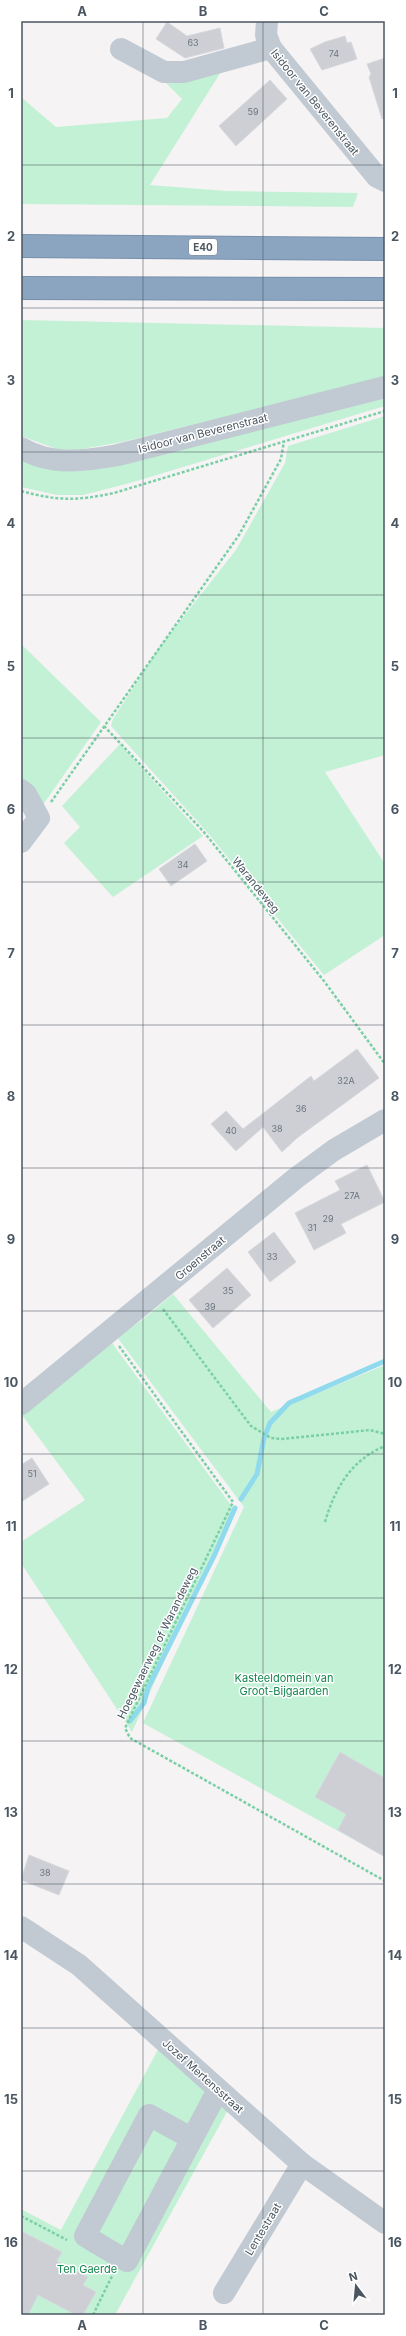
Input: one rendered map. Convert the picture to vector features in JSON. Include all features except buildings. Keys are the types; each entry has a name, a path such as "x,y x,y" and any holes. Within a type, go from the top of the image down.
{"highway":[{"name":"E40","path":"21,246 385,248"},
{"path":"21,288 385,289"},
{"path":"333,290 385,293"}],"street":[{"name":"Isidoor van Beverenstraat","path":"266,21 266,35 271,48 381,179"},
{"path":"120,49 164,72 184,72 271,48"},
{"name":"Isidoor van Beverenstraat","path":"21,448 55,460 84,461 118,455 385,387"},
{"path":"21,790 26,794 39,818 21,842"},
{"name":"Groenstraat","path":"21,1404 110,1333 296,1178 334,1150 385,1120"},
{"name":"Jozef Mertensstraat","path":"21,1927 79,1965 302,2164 385,2223"},
{"path":"191,2138 149,2115 85,2236 127,2261 191,2138 218,2090"},
{"name":"Lentestraat","path":"224,2293 302,2164"}],"path":[{"path":"21,491 52,499 96,497 114,493 385,412"},
{"path":"39,818 239,535 281,459 284,441"},
{"name":"Warandeweg","path":"104,726 203,832 324,981 385,1064"},
{"path":"154,1296 251,1426 271,1438 370,1430 385,1434"},
{"name":"Hoegewaerweg of Warandeweg","path":"110,1333 233,1502 125,1728 130,1738 385,1881"},
{"path":"325,1522 332,1501 343,1479 358,1462 385,1446"},
{"path":"93,2315 117,2267"}],"green space":[{"path":"224,67 150,185 226,191 358,193 353,207 21,204 21,97 56,127 167,118 182,99 165,82"},
{"path":"21,320 385,328 385,377 122,442 76,450 57,449 21,436"},
{"path":"385,396 385,406 130,483 83,495 57,495 21,487 21,460 49,467 76,470 95,469"},
{"path":"385,416 385,755 325,772 385,864 385,935 324,975 207,832 111,726 113,719 158,649 236,550 285,463 288,446"},
{"path":"21,644 101,722 40,809 21,784"},
{"path":"120,744 203,836 113,897 64,843 80,827 62,806"},
{"name":"Kasteeldomein van Groot-Bijgaarden","path":"173,1294 271,1412 385,1365 385,1857 143,1723 244,1507 117,1337 142,1320"},
{"path":"112,1343 233,1508 132,1732 21,1563 21,1542 85,1500 22,1415"},
{"name":"Ten Gaerde","path":"160,2046 229,2108 115,2315 21,2315 21,2209 61,2230"}],"waterway":[{"path":"241,1499 257,1474 264,1438 270,1423 289,1403 385,1361"},
{"path":"130,1721 144,1703 148,1688 214,1556 235,1508"}]}
